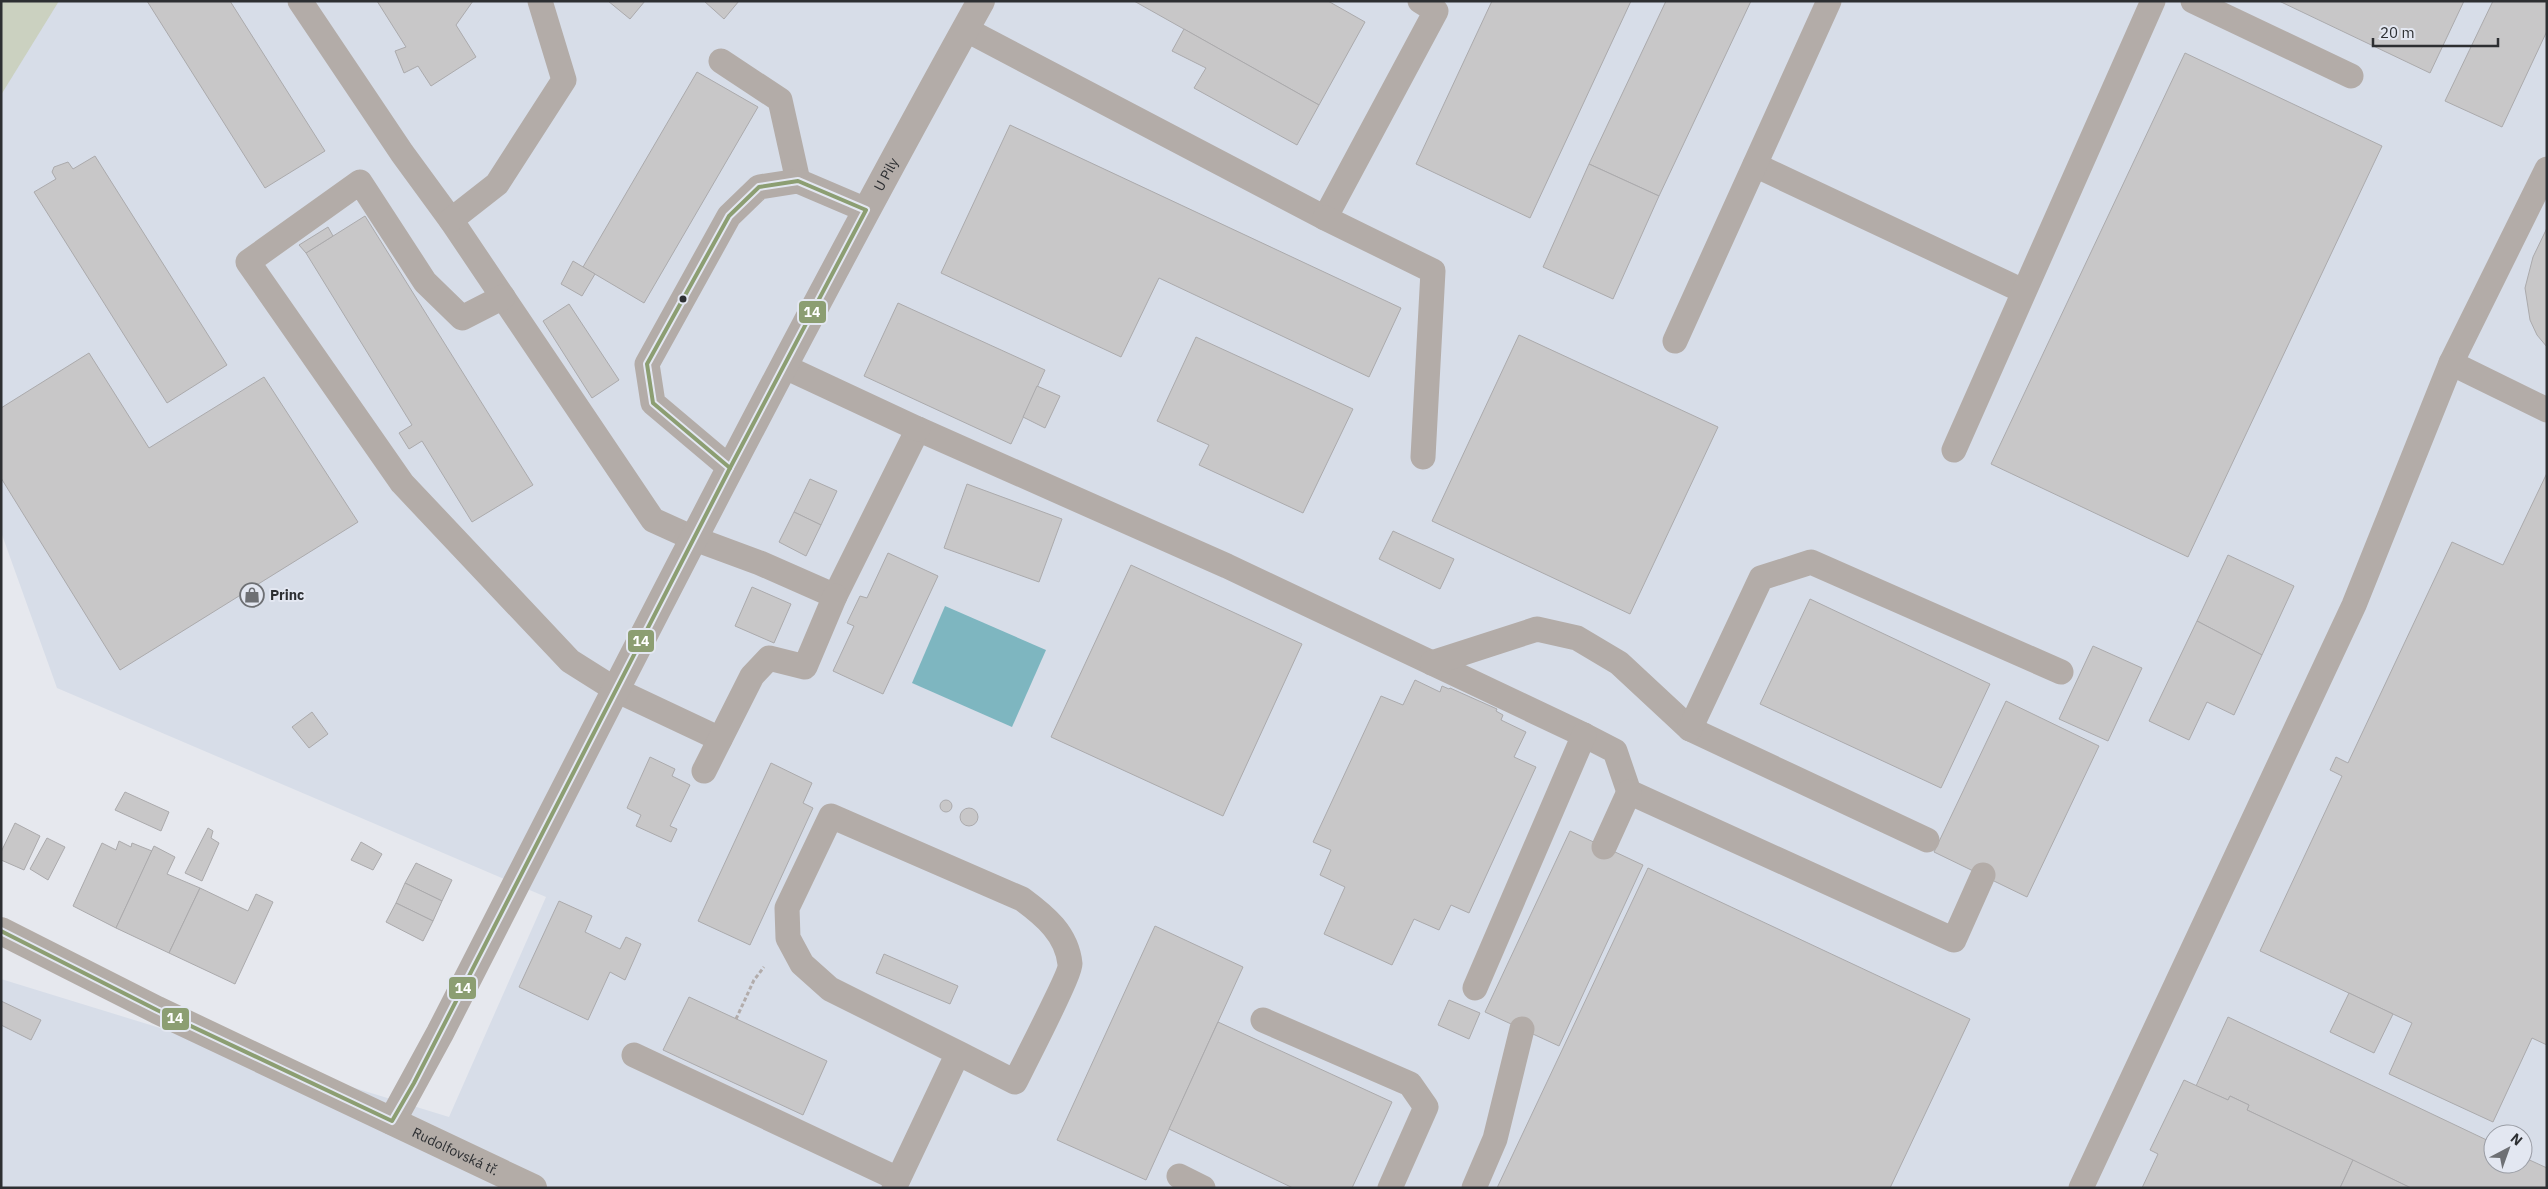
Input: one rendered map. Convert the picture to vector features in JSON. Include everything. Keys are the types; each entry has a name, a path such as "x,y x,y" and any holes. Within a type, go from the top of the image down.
{"main road":[{"name":"Rudolfovská tř.","path":"1,931 157,1010 528,1187"}],"street":[{"name":"U Pily","path":"392,1121 428,1058 730,468 866,210 981,1"}],"lane":[{"path":"300,1 402,153 451,220 653,520 695,539 760,563 835,596"},
{"path":"451,220 497,184 564,80 540,1"},
{"path":"1325,218 1436,10 1420,1"},
{"path":"1675,340 1829,1"},
{"path":"1954,450 2153,1"},
{"path":"2193,1 2351,76"},
{"path":"966,29 1325,218 1433,271 1423,457"},
{"path":"721,61 780,100 798,181"},
{"path":"1755,165 2023,291"},
{"path":"2081,1188 2354,605 2451,363 2547,169"},
{"path":"730,468 653,403 647,364 728,216 759,187 798,181 866,210"},
{"path":"503,297 462,318 425,282 360,182 248,262 402,483 570,661 616,690 720,738"},
{"path":"2451,363 2547,410"},
{"path":"784,366 918,429 1227,566 1615,751 1629,792 1604,847"},
{"path":"704,771 752,676 769,658 805,667 835,596 918,429"},
{"path":"1690,729 1761,578 1811,562 2061,672"},
{"path":"1432,663 1537,629 1577,638 1619,664 1690,729 1927,840"},
{"path":"1475,988 1584,736"},
{"path":"1629,792 1954,940 1983,875"},
{"path":"831,816 1022,900 1046,917 1066,943 1070,967 1015,1082 958,1053 830,989 802,964 788,938 787,908 831,816"},
{"path":"1263,1020 1410,1084 1426,1106 1390,1188"},
{"path":"1474,1188 1496,1139 1522,1029"},
{"path":"634,1055 896,1184 958,1053"},
{"path":"1179,1176 1203,1188"}],"path":[{"path":"736,1019 754,980 788,938"}],"shaded area":[{"path":"1,1 2547,1 2547,1188 1,1188 1,979 449,1117 546,897 57,688 1,532"}],"green space":[{"path":"1,1 59,1 1,95"}],"water":[{"path":"945,606 1046,650 1012,727 912,683"}],"building":[{"path":"147,1 230,1 325,151 265,188"},
{"path":"377,1 473,1 456,25 476,57 431,86 418,66 404,73 395,51 406,47"},
{"path":"608,1 645,1 630,19"},
{"path":"704,1 739,1 724,19"},
{"path":"1134,1 1328,1 1365,22 1319,105"},
{"path":"1492,1 1631,1 1530,218 1416,164"},
{"path":"1666,1 1751,1 1659,196 1589,164"},
{"path":"2279,1 2464,1 2430,73"},
{"path":"2493,1 2547,1 2547,31 2502,127 2445,101"},
{"path":"1184,29 1319,105 1297,145 1194,88 1206,68 1172,51"},
{"path":"2185,53 2382,146 2188,557 1991,464"},
{"path":"697,72 758,107 644,303 583,267"},
{"path":"1010,125 1401,308 1369,377 1159,278 1121,357 941,273"},
{"path":"95,156 227,365 167,403 34,192 56,179 52,172 54,167 68,162 73,169"},
{"path":"1589,164 1659,196 1613,299 1543,267"},
{"path":"365,216 533,485 472,522 422,441 409,449 399,433 412,425 306,253"},
{"path":"328,227 333,236 306,253 299,245"},
{"path":"2547,228 2547,347 2537,335 2530,320 2525,288 2533,257"},
{"path":"573,261 595,274 582,296 561,284"},
{"path":"898,303 1045,370 1011,444 864,376"},
{"path":"569,304 619,380 592,398 543,321"},
{"path":"1519,335 1718,427 1630,614 1432,521"},
{"path":"1196,337 1353,409 1303,513 1199,465 1209,445 1157,421"},
{"path":"89,353 149,448 264,377 358,522 120,670 1,478 1,408"},
{"path":"1037,386 1060,396 1045,428 1023,417"},
{"path":"2547,473 2547,1045 2532,1038 2493,1122 2389,1074 2412,1023 2260,951 2342,776 2330,770 2336,757 2348,763 2452,542 2503,565"},
{"path":"810,479 837,491 821,525 794,512"},
{"path":"967,484 1062,519 1039,582 944,548"},
{"path":"794,512 821,525 806,556 779,542"},
{"path":"1393,531 1454,559 1440,589 1379,559"},
{"path":"888,553 938,576 883,694 833,671 854,626 847,623 860,596 867,598"},
{"path":"2228,555 2294,586 2262,655 2197,621"},
{"path":"1131,565 1302,644 1223,816 1051,737"},
{"path":"752,587 791,604 774,643 735,626"},
{"path":"1810,599 1990,684 1941,788 1760,704"},
{"path":"2197,621 2262,655 2234,715 2207,702 2189,740 2149,721"},
{"path":"2093,646 2142,668 2108,741 2059,719"},
{"path":"1415,680 1440,692 1442,686 1450,688 1497,709 1496,711 1503,715 1501,720 1526,732 1514,757 1536,767 1469,913 1451,905 1439,930 1414,919 1392,965 1324,934 1345,887 1320,875 1331,850 1313,842 1381,696 1403,705"},
{"path":"2006,701 2099,746 2027,897 1934,852"},
{"path":"312,712 328,734 309,748 292,727"},
{"path":"650,757 675,769 672,776 690,785 670,826 677,829 671,842 636,826 641,815 627,808"},
{"path":"771,763 812,783 803,803 813,808 750,945 698,921"},
{"path":"125,792 169,812 161,831 115,810"},
{"path":"946,800 952,806 946,812 940,806"},
{"path":"969,808 975,811 978,817 975,823 969,826 963,823 960,817 963,811"},
{"path":"15,823 40,836 24,870 1,860 1,852"},
{"path":"208,828 213,831 211,838 219,843 202,881 185,873"},
{"path":"1570,831 1643,865 1559,1046 1485,1012"},
{"path":"47,838 65,847 48,880 30,869"},
{"path":"119,841 131,847 132,843 152,851 116,928 73,906 102,843 116,850"},
{"path":"361,842 382,854 373,870 351,860"},
{"path":"154,846 175,857 167,874 200,888 169,953 116,928"},
{"path":"416,863 452,880 442,901 405,883"},
{"path":"1648,868 1970,1019 1890,1188 1497,1188"},
{"path":"405,883 442,901 433,921 396,903"},
{"path":"200,888 248,911 256,894 273,902 235,984 169,953"},
{"path":"559,901 592,916 585,932 620,949 626,937 641,944 625,980 610,972 588,1020 519,987"},
{"path":"396,903 433,921 423,941 386,922"},
{"path":"1155,926 1243,967 1146,1180 1057,1140"},
{"path":"884,954 958,986 950,1004 876,973"},
{"path":"2349,993 2393,1014 2374,1053 2330,1032"},
{"path":"689,997 827,1061 803,1115 663,1050"},
{"path":"1449,1000 1480,1013 1469,1039 1438,1025"},
{"path":"1,1001 41,1020 31,1040 1,1025"},
{"path":"2228,1017 2483,1138 2483,1174 2533,1174 2533,1162 2547,1168 2547,1188 2411,1188 2247,1110 2249,1105 2230,1096 2228,1100 2196,1086"},
{"path":"1218,1022 1392,1102 1352,1188 1293,1188 1169,1129"},
{"path":"2184,1080 2228,1100 2230,1096 2249,1105 2247,1110 2353,1160 2340,1188 2142,1188 2158,1154 2150,1150"},
{"path":"2353,1160 2411,1188 2340,1188"}],"transit line":[{"name":"14","path":"798,181 866,210 730,468 653,403 647,364 729,216 759,187 798,181"},
{"name":"14","path":"1,931 157,1010 392,1121 414,1083 730,468"}],"place":[{"name":"Princ","path":"252,595"}]}
